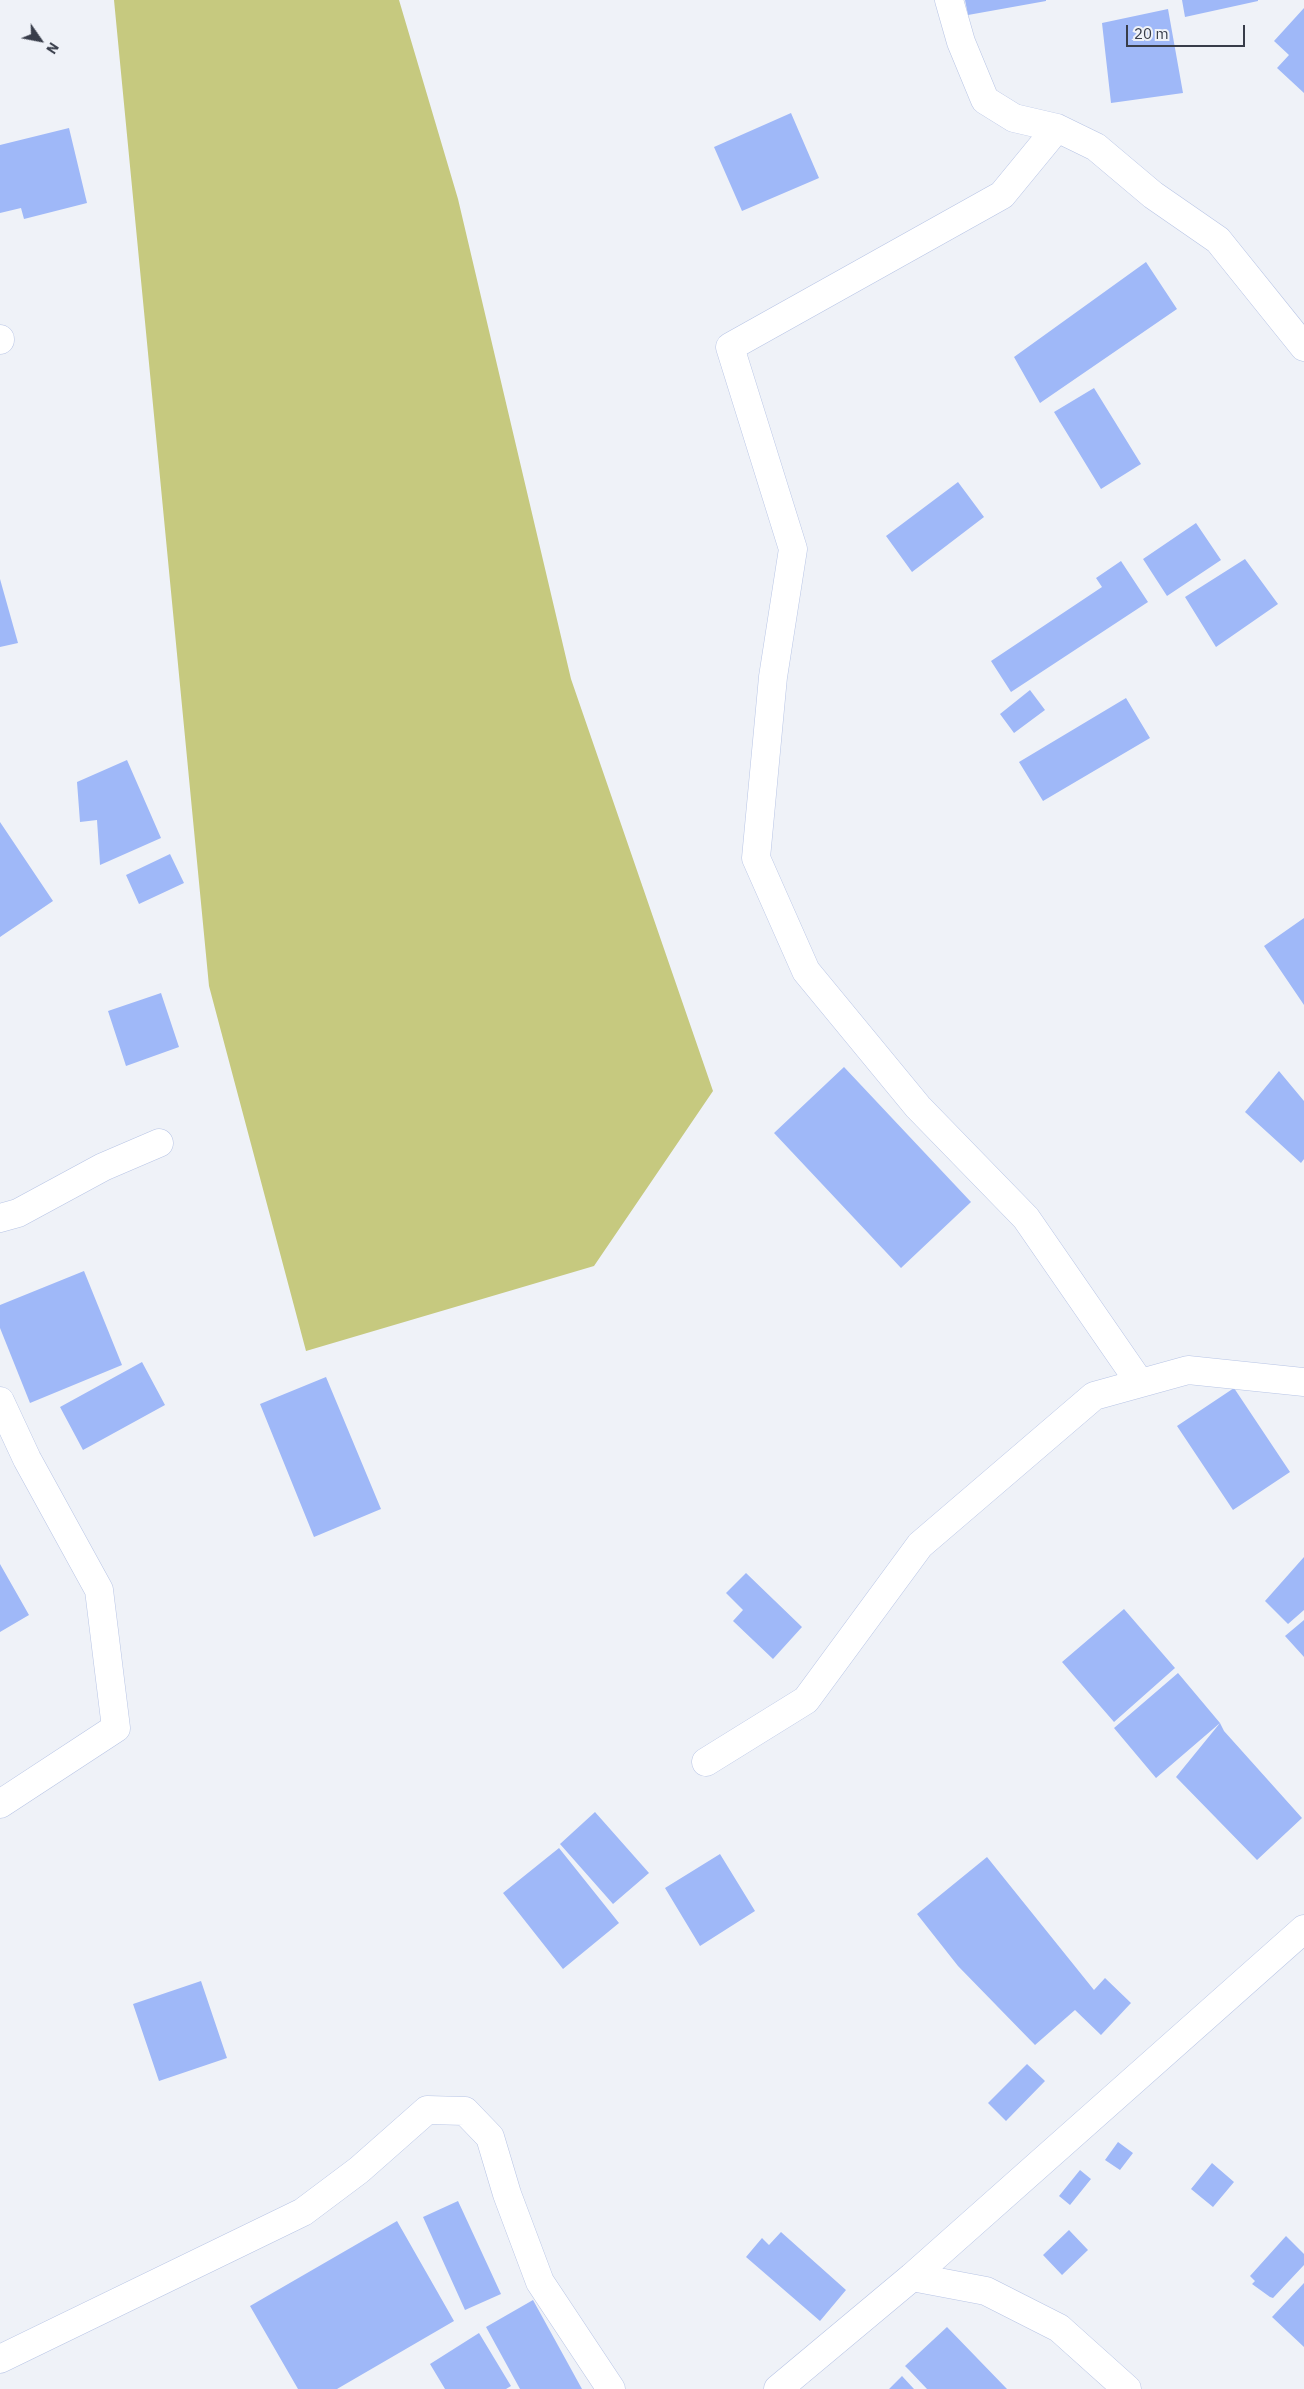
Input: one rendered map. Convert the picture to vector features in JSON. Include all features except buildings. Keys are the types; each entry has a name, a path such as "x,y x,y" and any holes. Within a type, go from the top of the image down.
{"street":[{"path":"949,0 961,42 986,100 1014,118 1057,128 1096,147 1153,195 1218,240 1304,347"},
{"path":"1057,128 1002,195 730,348 793,549 773,677 756,858 806,971 918,1107 1026,1218 1140,1382"},
{"path":"0,1218 18,1212 102,1168 159,1143"},
{"path":"706,1762 806,1700 920,1545 1094,1396 1188,1370 1304,1382"},
{"path":"0,1401 27,1459 99,1590 116,1728 0,1804"},
{"path":"778,2389 912,2277 1304,1929"},
{"path":"0,2359 303,2212 359,2170 427,2110 456,2111 466,2112 490,2137 507,2194 540,2282 611,2389"},
{"path":"912,2277 986,2291 1058,2328 1127,2389"}],"green space":[{"path":"114,0 399,0 458,199 571,679 713,1091 594,1266 306,1351 209,986"}]}
